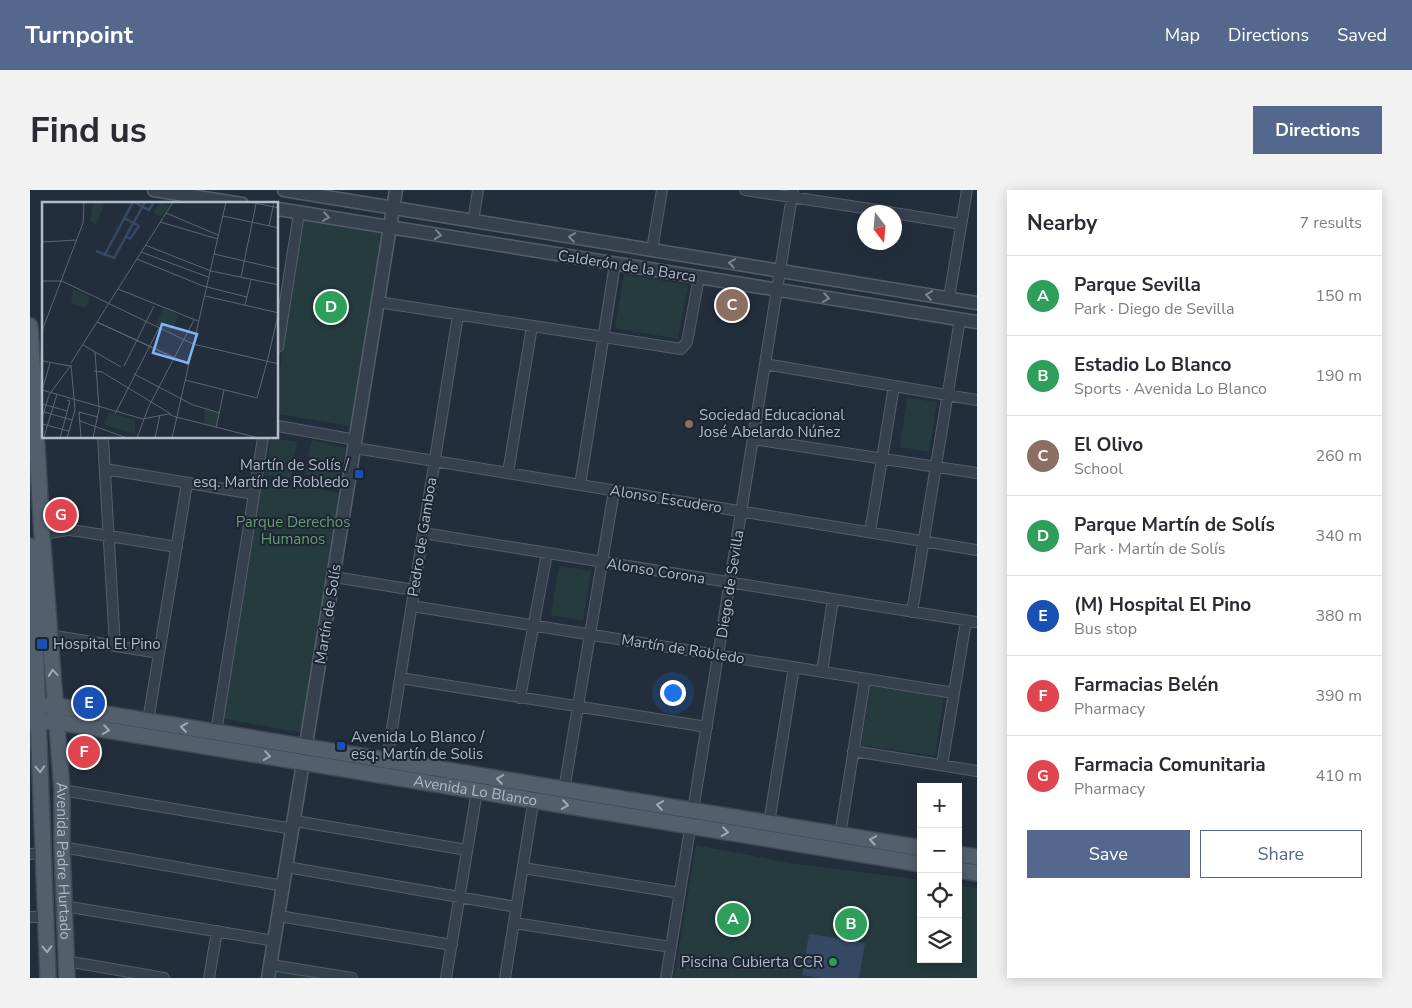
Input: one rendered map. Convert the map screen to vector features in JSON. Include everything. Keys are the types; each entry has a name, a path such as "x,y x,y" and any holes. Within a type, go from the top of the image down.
{"main road":[{"name":"Avenida Padre Hurtado","path":"30,326 36,400 42,534 49,635 57,706 62,790 62,847 67,978"},
{"name":"Avenida Padre Hurtado","path":"30,546 37,854 46,917 48,978"},
{"name":"Avenida Lo Blanco","path":"34,713 57,706 216,732 305,755 477,791 535,793 564,790 917,847"},
{"name":"Avenida Lo Blanco","path":"34,713 58,722 305,755 387,760 690,826 917,863"},
{"path":"962,855 977,857"},
{"path":"962,871 977,873"}],"street":[{"path":"154,190 229,202"},
{"name":"Calderón de la Barca","path":"284,190 977,303"},
{"name":"Martín de Solís","path":"268,978 396,190"},
{"path":"473,220 478,190"},
{"path":"652,250 662,190"},
{"path":"745,190 793,194 857,206"},
{"path":"949,298 967,190"},
{"name":"Diego de Sevilla","path":"666,978 793,194"},
{"name":"Calderón de la Barca","path":"279,209 977,322"},
{"path":"279,332 282,285 299,213"},
{"path":"902,214 961,224"},
{"path":"580,485 615,264"},
{"path":"378,302 678,349 684,348 687,342 699,277"},
{"name":"Pedro de Gamboa","path":"387,760 458,314"},
{"path":"912,612 960,319"},
{"path":"508,473 532,326"},
{"path":"765,364 977,400"},
{"path":"870,532 894,386"},
{"name":"Alonso Escudero","path":"279,426 435,462 977,550"},
{"path":"103,439 114,646"},
{"path":"216,732 263,439"},
{"path":"753,439 977,473"},
{"path":"105,469 254,494"},
{"path":"148,721 187,483"},
{"path":"564,790 614,491"},
{"path":"42,534 73,530 177,547"},
{"name":"Alonso Corona","path":"423,533 977,622"},
{"path":"520,698 547,553"},
{"path":"334,577 414,590"},
{"path":"822,672 833,599"},
{"name":"Martín de Robledo","path":"412,606 954,693"},
{"path":"942,765 966,621"},
{"path":"49,635 159,653"},
{"path":"769,823 794,667"},
{"path":"400,678 707,727"},
{"path":"840,835 864,679"},
{"path":"853,751 977,771"},
{"path":"62,790 467,850"},
{"path":"446,978 477,791"},
{"path":"505,978 535,793"},
{"path":"62,847 284,886"},
{"path":"287,867 516,907"},
{"path":"523,868 680,893"},
{"path":"64,906 275,941"},
{"path":"279,916 452,945"},
{"path":"30,917 46,917"},
{"path":"514,923 671,947"},
{"path":"209,978 217,931"},
{"path":"66,961 164,978"},
{"path":"271,965 352,978"}],"green space":[{"path":"302,220 384,233 355,427 279,414 279,375"},
{"path":"624,274 688,285 678,339 615,328"},
{"path":"907,398 937,402 929,452 900,447"},
{"path":"271,439 297,442 291,479 265,475"},
{"path":"312,440 346,448 338,482 304,474"},
{"name":"Parque Derechos Humanos","path":"259,479 341,493 302,733 221,718"},
{"path":"559,566 591,571 583,621 551,615"},
{"path":"871,683 944,694 935,756 861,745"},
{"path":"696,845 790,863 917,879 917,963 962,963 962,886 977,888 977,978 674,978"},
{"path":"275,970 319,978 273,978"}],"water":[{"name":"Piscina Cubierta CCR","path":"809,934 865,943 859,978 820,978 802,975"}],"place":[{"name":"El Olivo","path":"732,305"},
{"name":"Parque Martín de Solís","path":"331,307"},
{"name":"Sociedad Educacional José Abelardo Núñez","path":"689,424"},
{"name":"Martín de Solís / esq. Martín de Robledo","path":"359,474"},
{"name":"Farmacia Comunitaria","path":"61,515"},
{"name":"Hospital El Pino","path":"42,644"},
{"name":"(M) Hospital El Pino","path":"89,703"},
{"name":"Avenida Lo Blanco / esq. Martín de Solis","path":"341,746"},
{"name":"Farmacias Belén","path":"84,752"},
{"name":"Parque Sevilla","path":"733,919"},
{"name":"Estadio Lo Blanco","path":"851,924"},
{"name":"Piscina Cubierta CCR","path":"833,962"}]}
